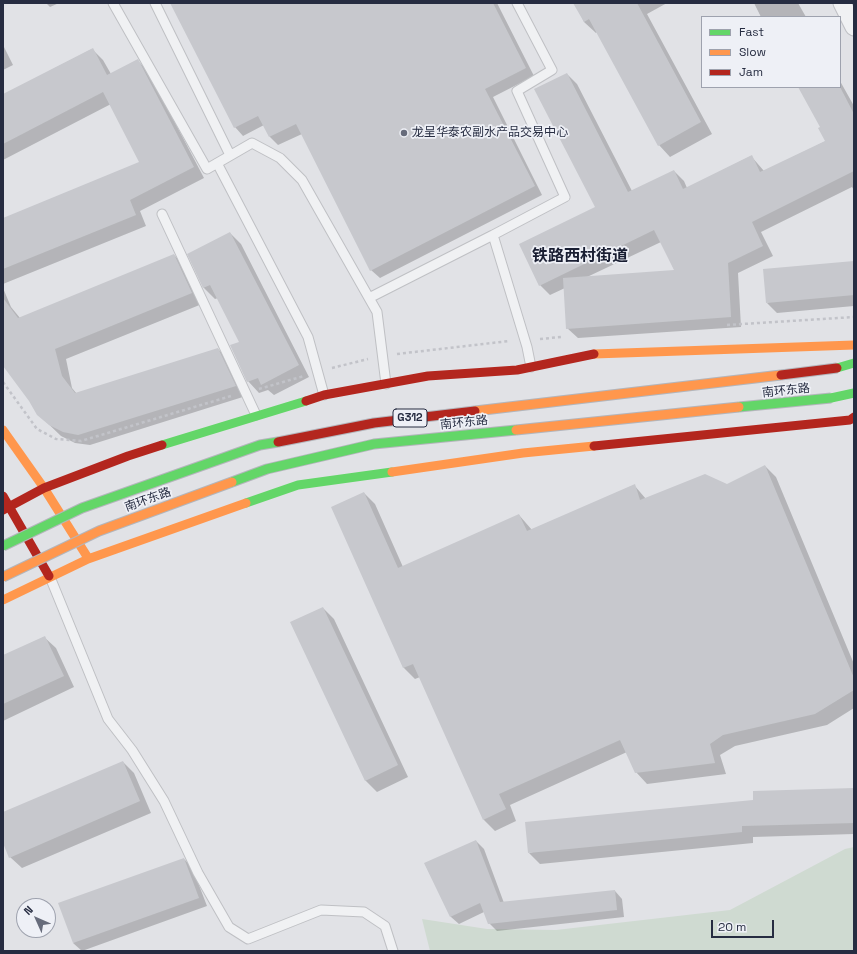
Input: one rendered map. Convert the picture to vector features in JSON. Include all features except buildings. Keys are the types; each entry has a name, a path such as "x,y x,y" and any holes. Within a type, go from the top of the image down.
{"main road":[{"path":"6,508 44,488 128,456 256,415 324,396 386,384 428,376 517,370 600,352 854,346"},
{"name":"南环东路","path":"3,546 82,508 260,445 374,423 837,368 854,363"},
{"name":"南环东路","path":"3,577 99,531 267,469 374,444 831,398 854,394"},
{"path":"3,600 88,558 298,485 523,453 850,420 854,417"},
{"path":"3,430 44,488 88,558"},
{"path":"3,496 6,508 50,577"}],"street":[{"path":"842,3 854,27"}],"lane":[{"path":"113,3 207,169 252,143 280,158 302,180 377,312 386,384"},
{"path":"155,3 230,155"},
{"path":"369,298 565,197 517,91 552,70 517,3"},
{"path":"217,163 308,337 324,396"},
{"path":"162,214 256,415"},
{"path":"493,235 527,346 531,367"},
{"path":"50,577 108,719 132,750 164,801 198,873 229,927 248,938 321,910 364,912 385,926 393,951"}],"path":[{"path":"3,382 37,429 56,439 81,441 202,404 318,372"}],"shaded area":[{"path":"854,847 854,951 430,951 422,919 487,929 556,930 730,910 845,849"}],"traffic: fast":[{"path":"837,368 854,363"},
{"path":"831,398 854,393"},
{"path":"739,407 831,398"},
{"path":"162,445 306,401"},
{"path":"232,482 267,469 374,444 516,430"},
{"path":"3,546 82,508 260,445 278,442"},
{"path":"246,503 298,485 392,472"}],"traffic: slow":[{"path":"594,354 854,345"},
{"path":"475,411 781,375"},
{"path":"516,430 739,407"},
{"path":"3,430 44,488 88,558"},
{"path":"392,472 523,453 594,446"},
{"path":"3,577 99,531 232,482"},
{"path":"3,600 88,559 246,503"}],"traffic: jam":[{"path":"306,401 324,395 428,376 517,370 594,354"},
{"path":"781,375 837,368"},
{"path":"278,442 374,423 475,411"},
{"path":"594,446 850,420 854,417"},
{"path":"3,510 44,488 128,456 162,445"},
{"path":"3,496 49,576"}],"place":[{"name":"龙呈华泰农副水产品交易中心","path":"404,133"}],"district":[{"name":"铁路西村街道","path":"580,257"}]}
